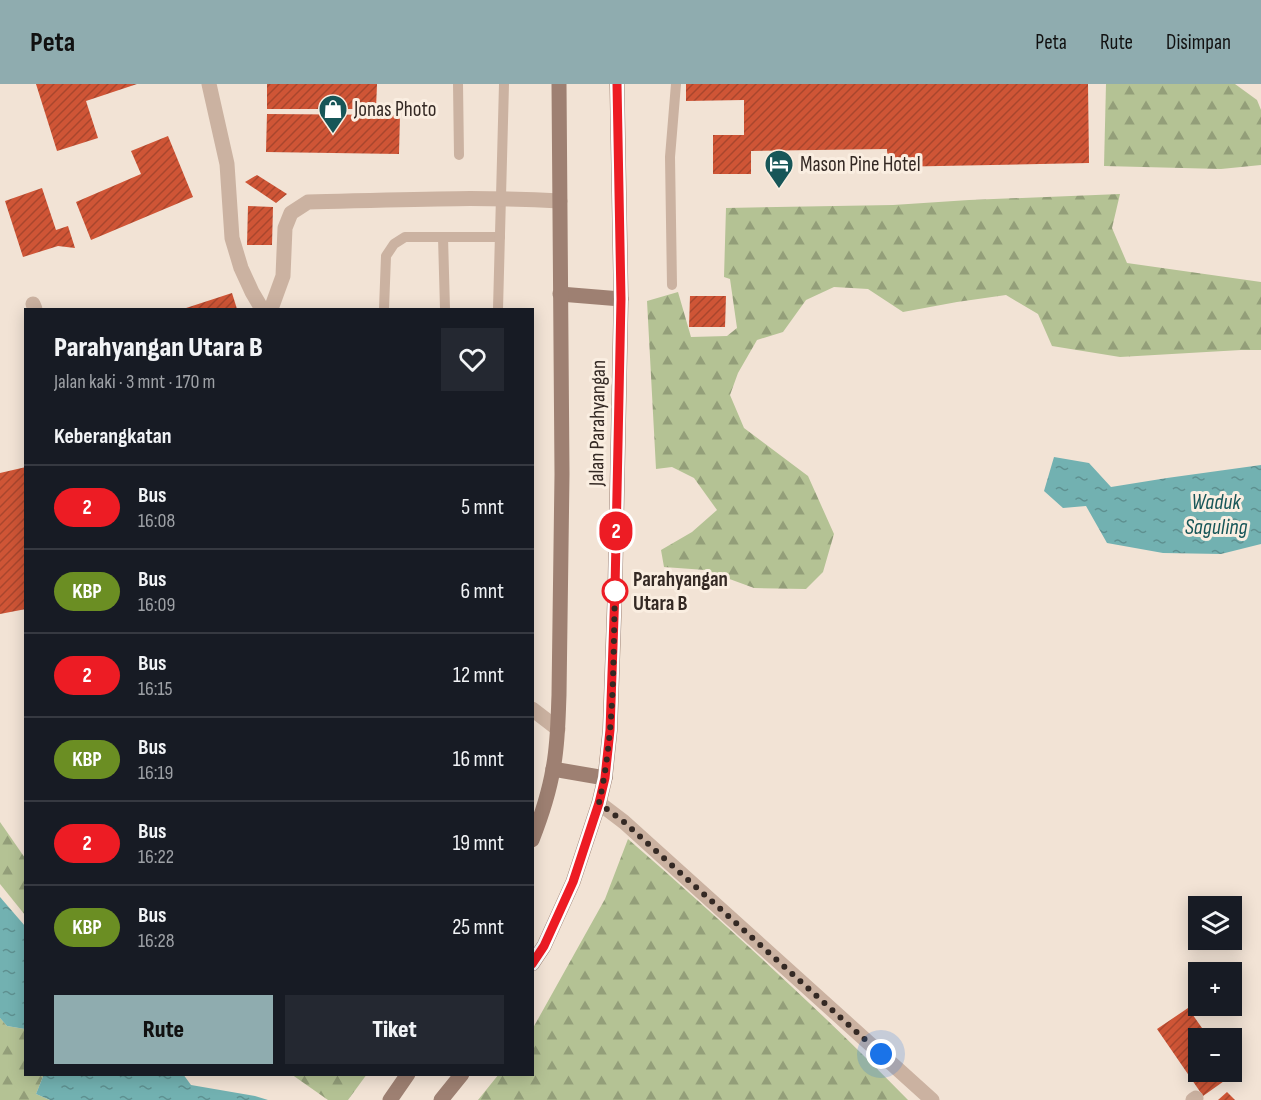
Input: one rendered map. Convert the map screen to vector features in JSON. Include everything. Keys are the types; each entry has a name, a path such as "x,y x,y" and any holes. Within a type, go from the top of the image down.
{"main road":[{"name":"Jalan Parahyangan","path":"534,834 553,769 558,729 562,474 559,84"},
{"name":"Jalan Parahyangan","path":"534,961 544,946 573,882 599,803 605,778 610,730 621,299 617,84"},
{"path":"560,294 621,299"},
{"path":"553,769 605,778"},
{"path":"393,1096 407,1076"},
{"path":"441,1100 460,1076"}],"street":[{"path":"209,84 227,164 232,238 241,268 261,308"},
{"path":"271,308 284,276 285,228 291,213 308,202 452,198 560,201"},
{"path":"534,711 558,729"},
{"path":"599,803 624,822 932,1100"}],"lane":[{"path":"459,84 459,155"},
{"path":"498,308 504,84"},
{"path":"672,285 670,157 676,84"},
{"path":"384,308 386,256 394,244 405,237 500,237"},
{"path":"443,237 445,308"}],"green space":[{"path":"1106,84 1235,84 1257,100 1261,110 1261,165 1221,169 1104,166"},
{"path":"1120,194 1112,228 1127,263 1261,282 1261,350 1120,357 1052,346 1038,314 1006,295 903,312 868,289 834,287 806,300 783,332 757,340 738,373 730,395 744,428 808,476 834,534 823,572 806,589 754,588 705,570 664,567 661,550 692,532 717,510 694,478 672,467 656,469 647,301 678,292 691,337 727,336 737,328 730,279 724,277 726,208 893,205"},
{"path":"0,822 24,857 24,914 0,884"},
{"path":"628,839 771,967 908,1100 478,1100 497,1076 534,1076 534,1026 605,899"},
{"path":"0,1018 7,1026 24,1029 24,1076 43,1076 36,1094 50,1100 0,1100"},
{"path":"294,1076 366,1076 348,1100 328,1100"}],"water":[{"name":"Waduk Saguling","path":"1054,457 1089,463 1111,487 1261,465 1261,544 1221,554 1163,553 1107,543 1086,506 1063,508 1044,491"},
{"path":"0,897 24,925 24,1029 7,1026 0,1018"},
{"path":"43,1076 184,1076 191,1085 268,1100 50,1100 36,1094"}],"building":[{"path":"36,84 137,84 86,101 98,138 57,151"},
{"path":"267,84 377,84 376,109 267,109"},
{"path":"686,84 1088,84 1089,163 888,167 887,149 751,151 751,174 713,174 713,135 744,135 744,100 686,101"},
{"name":"Jonas Photo","path":"267,114 400,115 399,154 266,152"},
{"path":"168,136 193,197 91,240 76,202 141,174 131,151"},
{"path":"257,175 287,194 276,203 245,182"},
{"path":"42,188 56,230 68,226 75,248 58,246 23,257 5,201"},
{"path":"248,206 273,207 272,245 247,245"},
{"path":"232,293 237,308 186,308"},
{"path":"690,296 726,296 725,327 689,327"},
{"path":"24,467 24,609 0,614 0,473"},
{"path":"1188,1008 1188,1016 1194,1016 1202,1028 1188,1028 1188,1074 1157,1029"},
{"path":"1193,1082 1223,1082 1203,1096"},
{"path":"1227,1092 1235,1100 1218,1100"}],"bus line":[{"name":"2","path":"534,961 544,946 573,882 599,803 605,778 610,730 621,299 617,84"}],"place":[{"name":"Jonas Photo","path":"333,134"},
{"name":"Mason Pine Hotel","path":"779,190"},
{"name":"Parahyangan Utara B","path":"615,591"}],"route":[{"path":"615,591 615,589 610,730 605,778 599,803 624,822 881,1054"}]}
